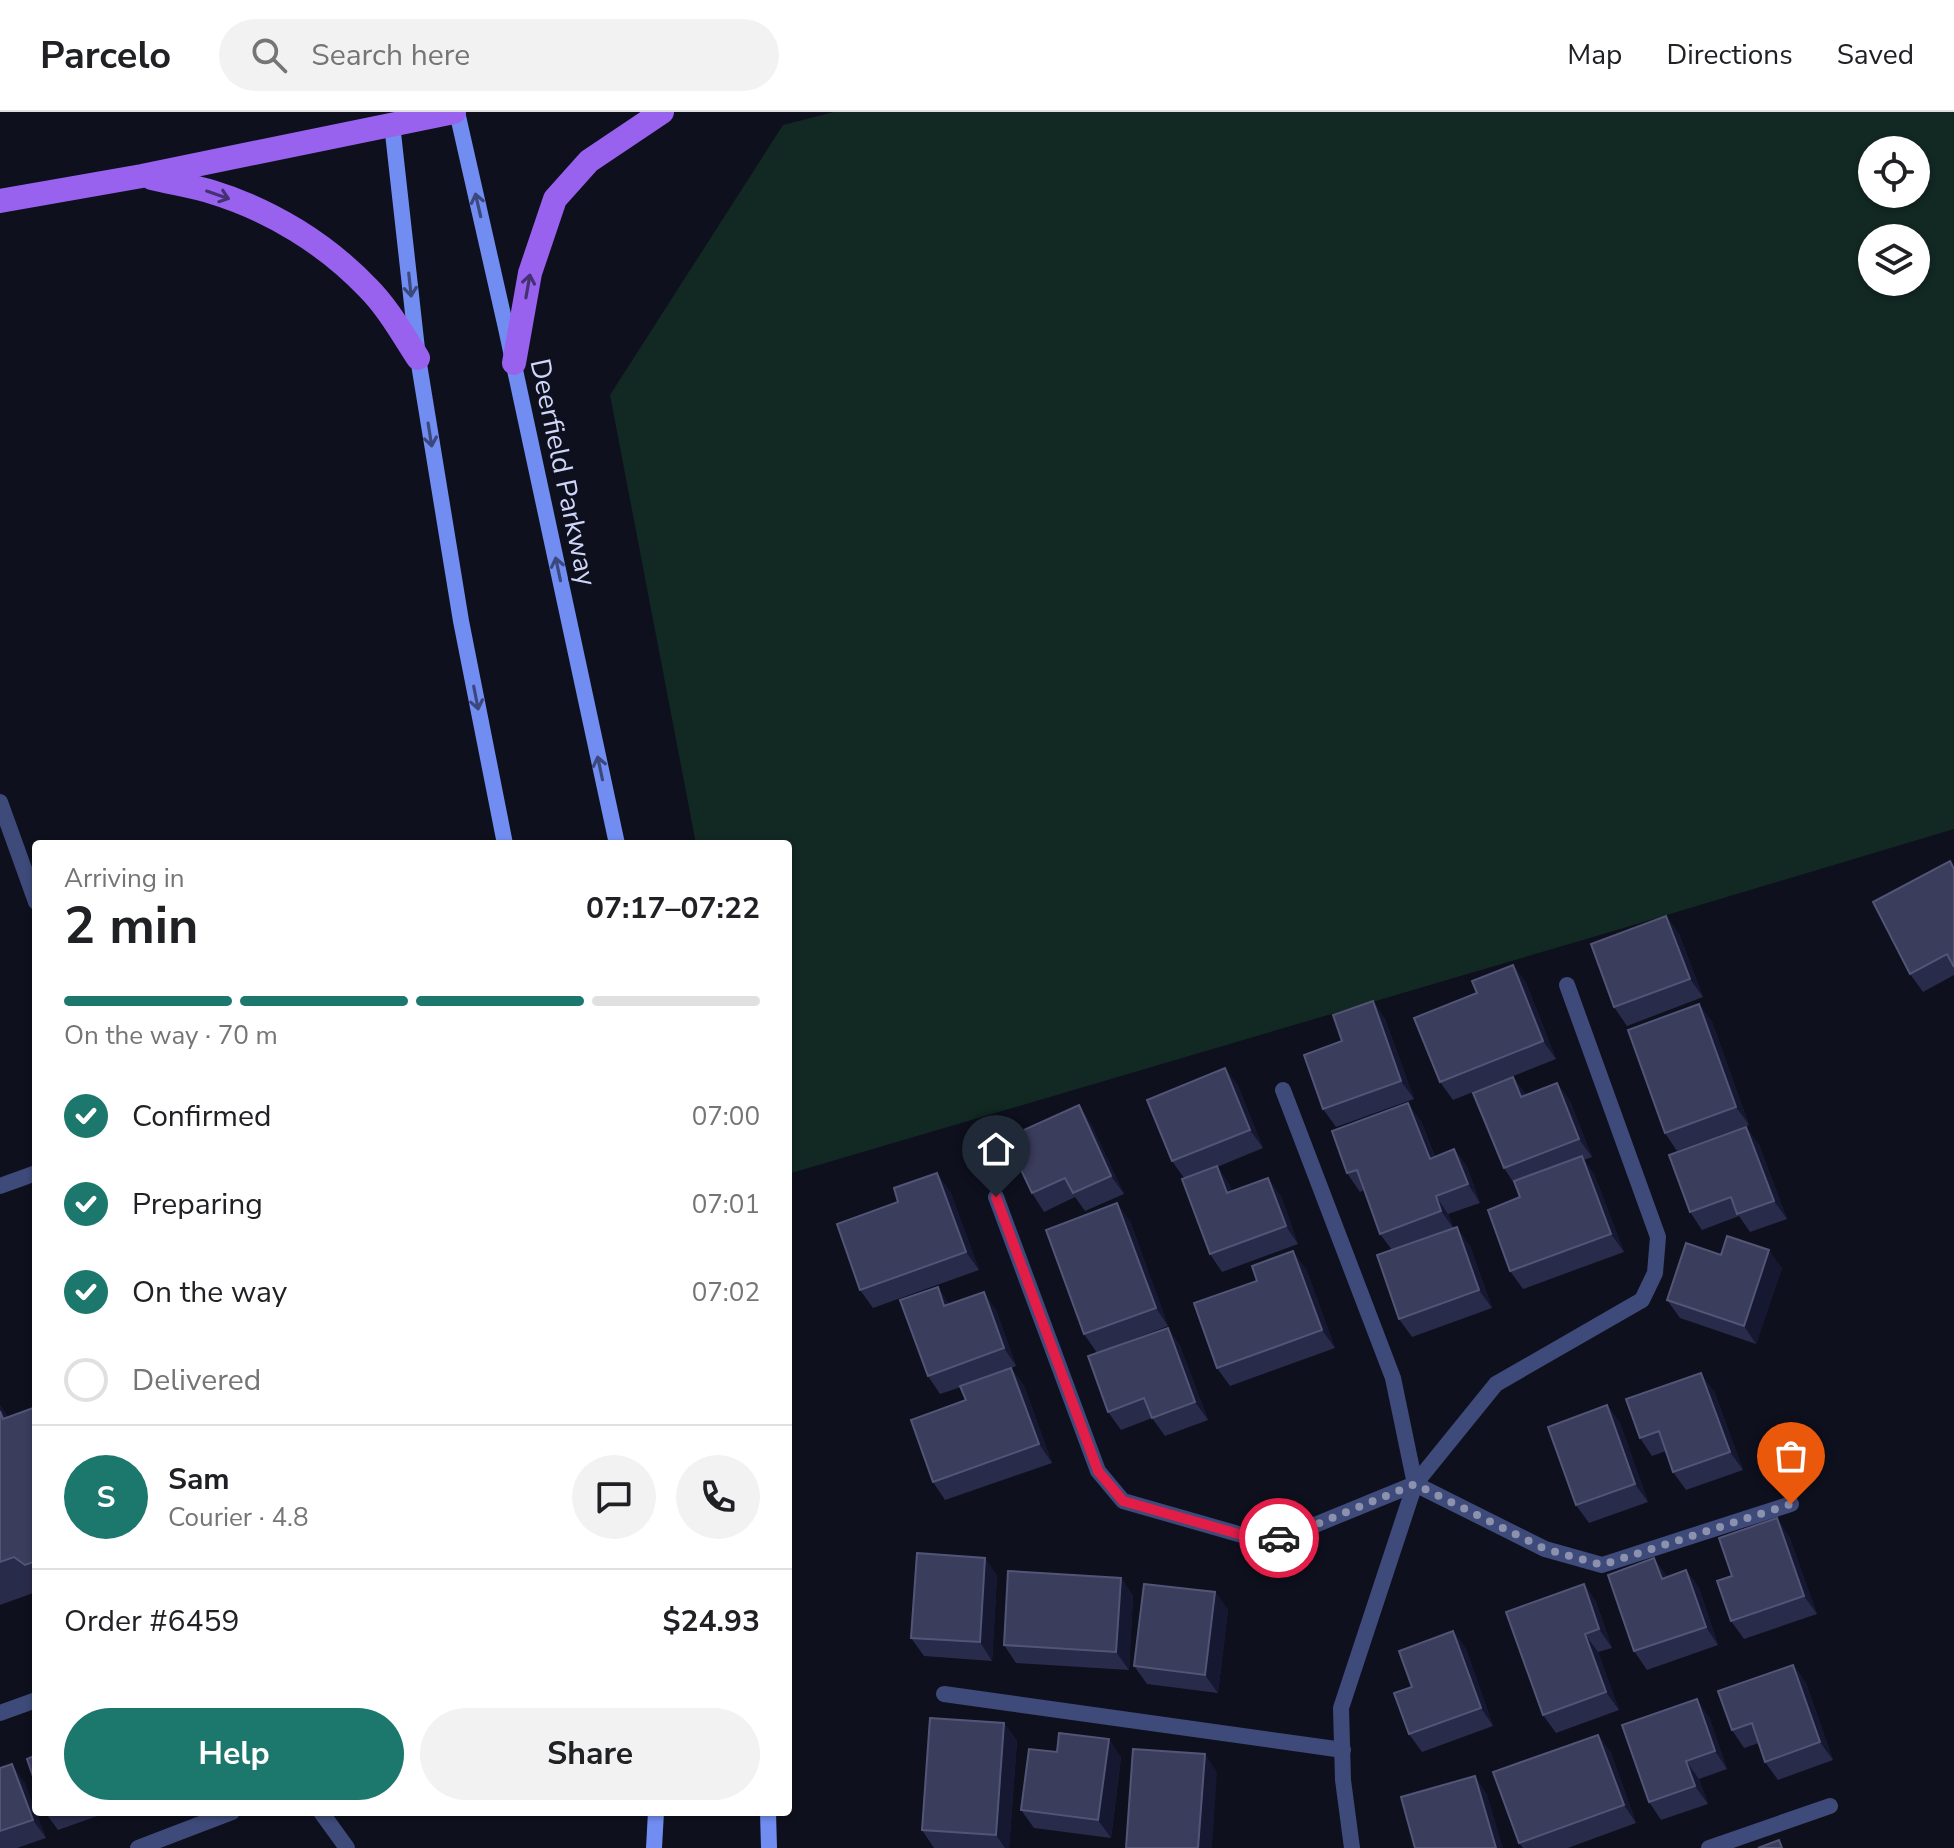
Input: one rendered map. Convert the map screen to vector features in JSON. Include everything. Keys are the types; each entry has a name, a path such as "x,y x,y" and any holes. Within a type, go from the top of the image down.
{"main road":[{"path":"0,201 142,176 392,118 456,112"},
{"name":"Deerfield Parkway","path":"456,112 514,363 616,840"},
{"path":"514,363 530,273 555,199 589,161 662,112"},
{"path":"392,118 418,358 461,621 504,840"},
{"path":"142,176 213,192 272,216 306,236 370,289 418,358"},
{"path":"654,1848 656,1816"},
{"path":"768,1816 769,1848"}],"street":[{"path":"0,802 32,891"},
{"path":"1352,1848 1343,1780 1341,1708 1415,1484 1496,1384 1642,1300 1655,1273 1658,1237 1567,985"},
{"path":"1283,1090 1393,1378 1415,1484"},
{"path":"0,1186 32,1174"},
{"path":"996,1197 1098,1471 1123,1501 1249,1537 1283,1538 1415,1484 1545,1549 1602,1565 1791,1504"},
{"path":"944,1694 1343,1750"},
{"path":"0,1713 32,1701"},
{"path":"1709,1848 1830,1806"},
{"path":"138,1848 222,1816"},
{"path":"324,1816 347,1848"}],"green space":[{"path":"834,112 1954,112 1954,829 792,1173 792,840 695,840 610,395 783,125"}],"building":[{"path":"1950,861 1954,869 1954,967 1947,954 1910,974 1873,902"},
{"path":"1666,916 1690,979 1614,1007 1591,944"},
{"path":"1513,965 1543,1041 1440,1082 1414,1018 1477,993 1472,981"},
{"path":"1373,1001 1401,1081 1323,1109 1304,1055 1342,1041 1333,1015"},
{"path":"1699,1004 1736,1107 1665,1133 1628,1030"},
{"path":"1225,1068 1250,1130 1172,1161 1147,1100"},
{"path":"1513,1077 1521,1097 1557,1083 1579,1139 1504,1168 1473,1093"},
{"path":"1408,1103 1430,1159 1454,1149 1468,1184 1436,1196 1441,1211 1380,1234 1357,1170 1347,1173 1332,1131"},
{"path":"1079,1105 1111,1176 1073,1193 1065,1178 1032,1193 1006,1138"},
{"path":"1746,1127 1774,1201 1737,1214 1731,1197 1690,1212 1669,1155"},
{"path":"1582,1156 1611,1234 1510,1271 1488,1210 1520,1197 1514,1181"},
{"path":"1217,1166 1227,1193 1268,1178 1286,1226 1210,1254 1182,1179"},
{"path":"937,1173 966,1252 860,1290 837,1224 898,1202 894,1188"},
{"path":"1117,1203 1156,1308 1084,1334 1046,1230"},
{"path":"1457,1227 1479,1290 1399,1319 1377,1255"},
{"path":"1727,1236 1769,1250 1744,1326 1667,1300 1686,1243 1721,1255"},
{"path":"1293,1251 1322,1330 1217,1368 1194,1303 1257,1281 1252,1266"},
{"path":"938,1287 944,1306 984,1292 1004,1348 928,1376 900,1300"},
{"path":"1168,1328 1195,1402 1152,1418 1144,1398 1108,1412 1088,1356"},
{"path":"1011,1368 1039,1444 933,1482 911,1420 966,1400 960,1386"},
{"path":"1701,1373 1730,1452 1673,1472 1659,1431 1640,1438 1626,1399"},
{"path":"1607,1405 1635,1484 1576,1505 1548,1427"},
{"path":"32,1408 32,1562 25,1565 14,1557 0,1562 0,1411 3,1419"},
{"path":"1777,1518 1804,1596 1731,1621 1717,1581 1732,1576 1719,1538"},
{"path":"917,1553 985,1558 980,1642 911,1638"},
{"path":"1654,1558 1662,1579 1686,1570 1706,1627 1634,1651 1608,1575"},
{"path":"1008,1571 1121,1578 1116,1652 1004,1645"},
{"path":"1144,1584 1215,1592 1205,1675 1134,1666"},
{"path":"1584,1584 1599,1629 1585,1634 1606,1692 1543,1715 1506,1612"},
{"path":"1453,1631 1481,1708 1409,1734 1394,1693 1412,1687 1399,1651"},
{"path":"1793,1665 1820,1742 1765,1762 1752,1723 1732,1730 1718,1691"},
{"path":"1697,1699 1715,1751 1686,1761 1695,1786 1649,1802 1622,1725"},
{"path":"930,1718 1004,1723 996,1835 922,1830"},
{"path":"1059,1733 1109,1739 1098,1820 1021,1810 1029,1749 1057,1752"},
{"path":"1598,1735 1624,1805 1519,1843 1493,1772"},
{"path":"1133,1749 1205,1754 1198,1848 1126,1848"},
{"path":"32,1757 32,1773 27,1759"},
{"path":"12,1764 33,1820 0,1831 0,1768"},
{"path":"1475,1776 1496,1848 1415,1848 1401,1797"},
{"path":"1779,1840 1782,1848 1758,1848"}],"way so far":[{"path":"1279,1538 1415,1484 1545,1549 1602,1565 1791,1504"}],"route":[{"path":"996,1197 1098,1471 1123,1501 1249,1537 1279,1538"}]}
